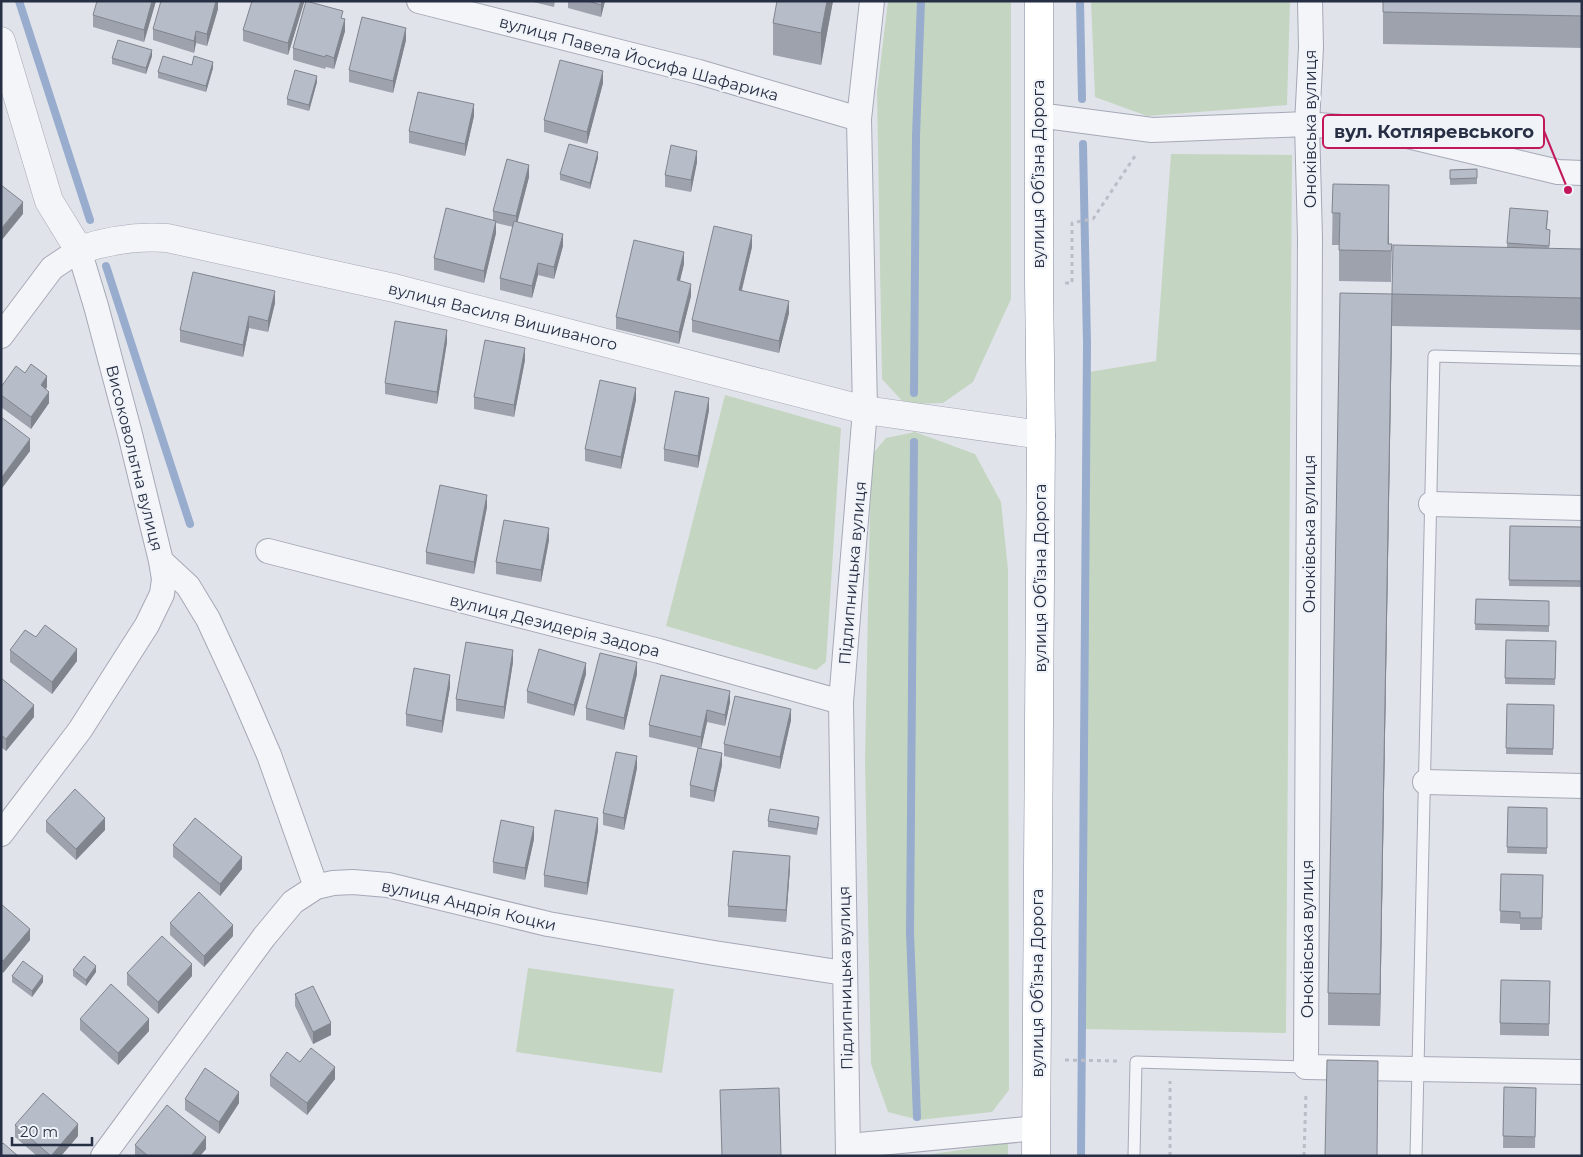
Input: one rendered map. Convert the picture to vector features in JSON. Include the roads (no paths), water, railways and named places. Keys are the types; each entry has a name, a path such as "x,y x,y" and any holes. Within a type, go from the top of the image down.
{"highway":[{"name":"вулиця Обʼїзна Дорога","path":"1036,1156 1042,435 1038,283 1039,1"}],"street":[{"name":"вулиця Павела Йосифа Шафарика","path":"419,1 699,72 859,119"},
{"name":"Підлипницька вулиця","path":"872,1 859,119 865,410 841,702 848,1151 1037,1128"},
{"name":"Оноківська вулиця","path":"1306,1067 1310,258 1307,124 1311,47 1310,1"},
{"name":"Високовольтна вулиця","path":"1,41 48,201 79,250 128,424 161,561 188,586 212,627 269,756 316,887"},
{"path":"1038,115 1152,130 1307,124 1387,131 1558,172 1582,173"},
{"name":"вулиця Василя Вишиваного","path":"1,336 52,268 79,250 102,242 122,238 145,236 167,238 394,288 865,410 1042,435"},
{"path":"1431,504 1582,508"},
{"name":"вулиця Дезидерія Задора","path":"268,551 650,649 841,702"},
{"path":"1,834 80,730 147,625 162,594 164,579 161,561"},
{"path":"1425,782 1582,786"},
{"name":"вулиця Андрія Коцки","path":"102,1156 264,936 293,902 316,887 346,882 388,885 548,924 844,973"},
{"path":"1306,1067 1582,1072"}],"lane":[{"path":"1416,1156 1434,356 1582,360"},
{"path":"1134,1156 1136,1062 1306,1067"}],"waterway":[{"path":"19,1 90,220"},
{"path":"914,393 916,136 921,1"},
{"path":"1080,1 1082,99"},
{"path":"1081,1156 1087,344 1083,144"},
{"path":"106,266 190,524"},
{"path":"914,442 910,932 917,1117"}],"place":[{"name":"вул. Котляревського","path":"1568,190"}]}
